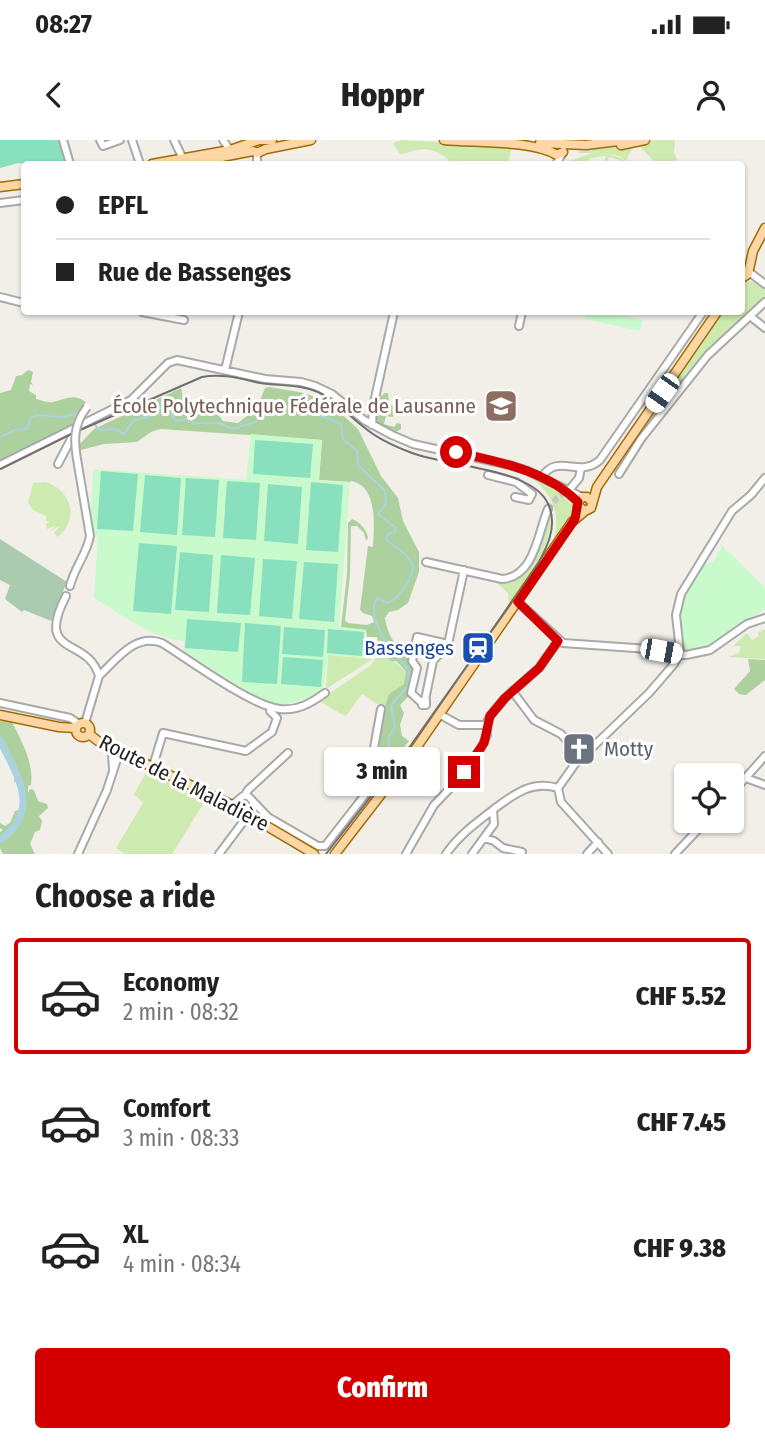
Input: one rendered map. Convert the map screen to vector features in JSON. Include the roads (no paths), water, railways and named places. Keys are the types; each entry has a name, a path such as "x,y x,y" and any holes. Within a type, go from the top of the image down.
{"main road":[{"path":"188,161 230,150 311,140"},
{"path":"444,140 540,145"},
{"path":"518,140 557,150 645,140"},
{"path":"188,161 260,145"},
{"path":"0,189 21,185"},
{"path":"0,189 21,190"},
{"path":"745,273 765,229"},
{"path":"335,854 391,782 575,519 583,502 597,487 716,315"},
{"name":"Route de la Maladière","path":"0,715 60,727 80,725 80,736 89,734 98,741 232,805 314,854"}],"street":[{"path":"63,140 69,161"},
{"path":"100,140 103,146 120,140"},
{"path":"132,140 139,161"},
{"path":"174,140 184,161"},
{"path":"223,140 230,150"},
{"path":"555,161 557,150"},
{"path":"0,203 21,200"},
{"path":"745,273 765,284"},
{"path":"619,474 648,430 709,355 765,302"},
{"path":"158,315 184,320"},
{"path":"225,370 238,315"},
{"path":"372,425 373,407 393,315"},
{"path":"519,326 521,315"},
{"path":"542,477 555,465 581,468 592,466 603,456 701,315"},
{"path":"750,316 765,328"},
{"path":"0,465 131,400 171,361 177,360 315,386 332,394 372,425 409,441 432,444 510,465 567,489 583,502"},
{"path":"70,586 72,573 88,547 90,536 75,447 75,431 81,415 90,405"},
{"path":"355,413 364,413 373,407"},
{"path":"58,464 71,439"},
{"path":"567,489 579,478 581,468"},
{"path":"488,475 513,481 528,489 532,495 529,500 515,497"},
{"path":"608,854 561,802 558,788 565,776 649,694 679,654 676,615 681,594 732,510 751,495 765,478"},
{"path":"426,562 502,579 514,576 534,551 548,509"},
{"path":"448,643 417,637 412,661 417,668 411,693 423,701 433,661 448,643 464,570"},
{"path":"66,596 56,620 56,631 65,643 91,660 99,676"},
{"path":"518,602 558,641 570,645 649,649 679,654 710,650 747,624 765,618"},
{"path":"0,703 70,719 80,725 99,676 131,646 148,639 162,643 263,706 288,710 308,705 325,693"},
{"path":"407,854 433,804 458,780 481,748 487,735 490,716 539,668 558,641"},
{"path":"513,692 534,720 561,734 569,743"},
{"path":"245,795 250,797 265,815 313,844 322,846 331,840 359,803 373,775 372,759 381,709"},
{"path":"153,766 163,733 246,751 272,732 277,718 270,711"},
{"path":"439,714 459,725 487,725"},
{"path":"98,741 108,746 112,754 113,774"},
{"path":"117,766 120,750"},
{"path":"232,805 288,753"},
{"path":"78,854 117,766 123,758 134,757"},
{"path":"765,757 746,778 765,785"},
{"path":"373,775 391,782"},
{"path":"446,854 477,820 512,795 545,784 558,788"},
{"path":"472,854 495,821 493,810"},
{"path":"219,854 249,814"},
{"path":"675,854 695,833"},
{"path":"484,838 503,848 522,852"},
{"path":"587,854 598,842"}],"waterway":[{"path":"95,425 100,430 114,429 124,434 134,420 149,417 164,406 176,421 187,419 195,423 219,423 232,429 255,422 278,404 341,424 343,439 357,451 358,465 385,491 386,504 378,514 396,528 395,532 388,534 387,540 407,556 413,565 408,582 400,593 387,603 377,598 374,605 375,619 382,636 410,673 408,686 391,705 395,727 389,736 389,748 381,757 382,766"},
{"path":"0,437 15,430 27,429 31,418 37,415 61,417 79,413"},
{"path":"0,740 19,780 23,805 13,829 0,840"}],"tunnel":[{"path":"548,509 570,489"}],"tram line":[{"path":"0,469 71,434 202,377 225,376 304,388 325,396 370,432 400,448 427,457 504,474 536,489 546,500 552,520 549,541 529,579"},
{"path":"326,854 411,745 534,571"}],"place":[{"name":"École Polytechnique Fédérale de Lausanne","path":"501,406"},
{"name":"Bassenges","path":"478,648"},
{"name":"Motty","path":"579,749"}]}
